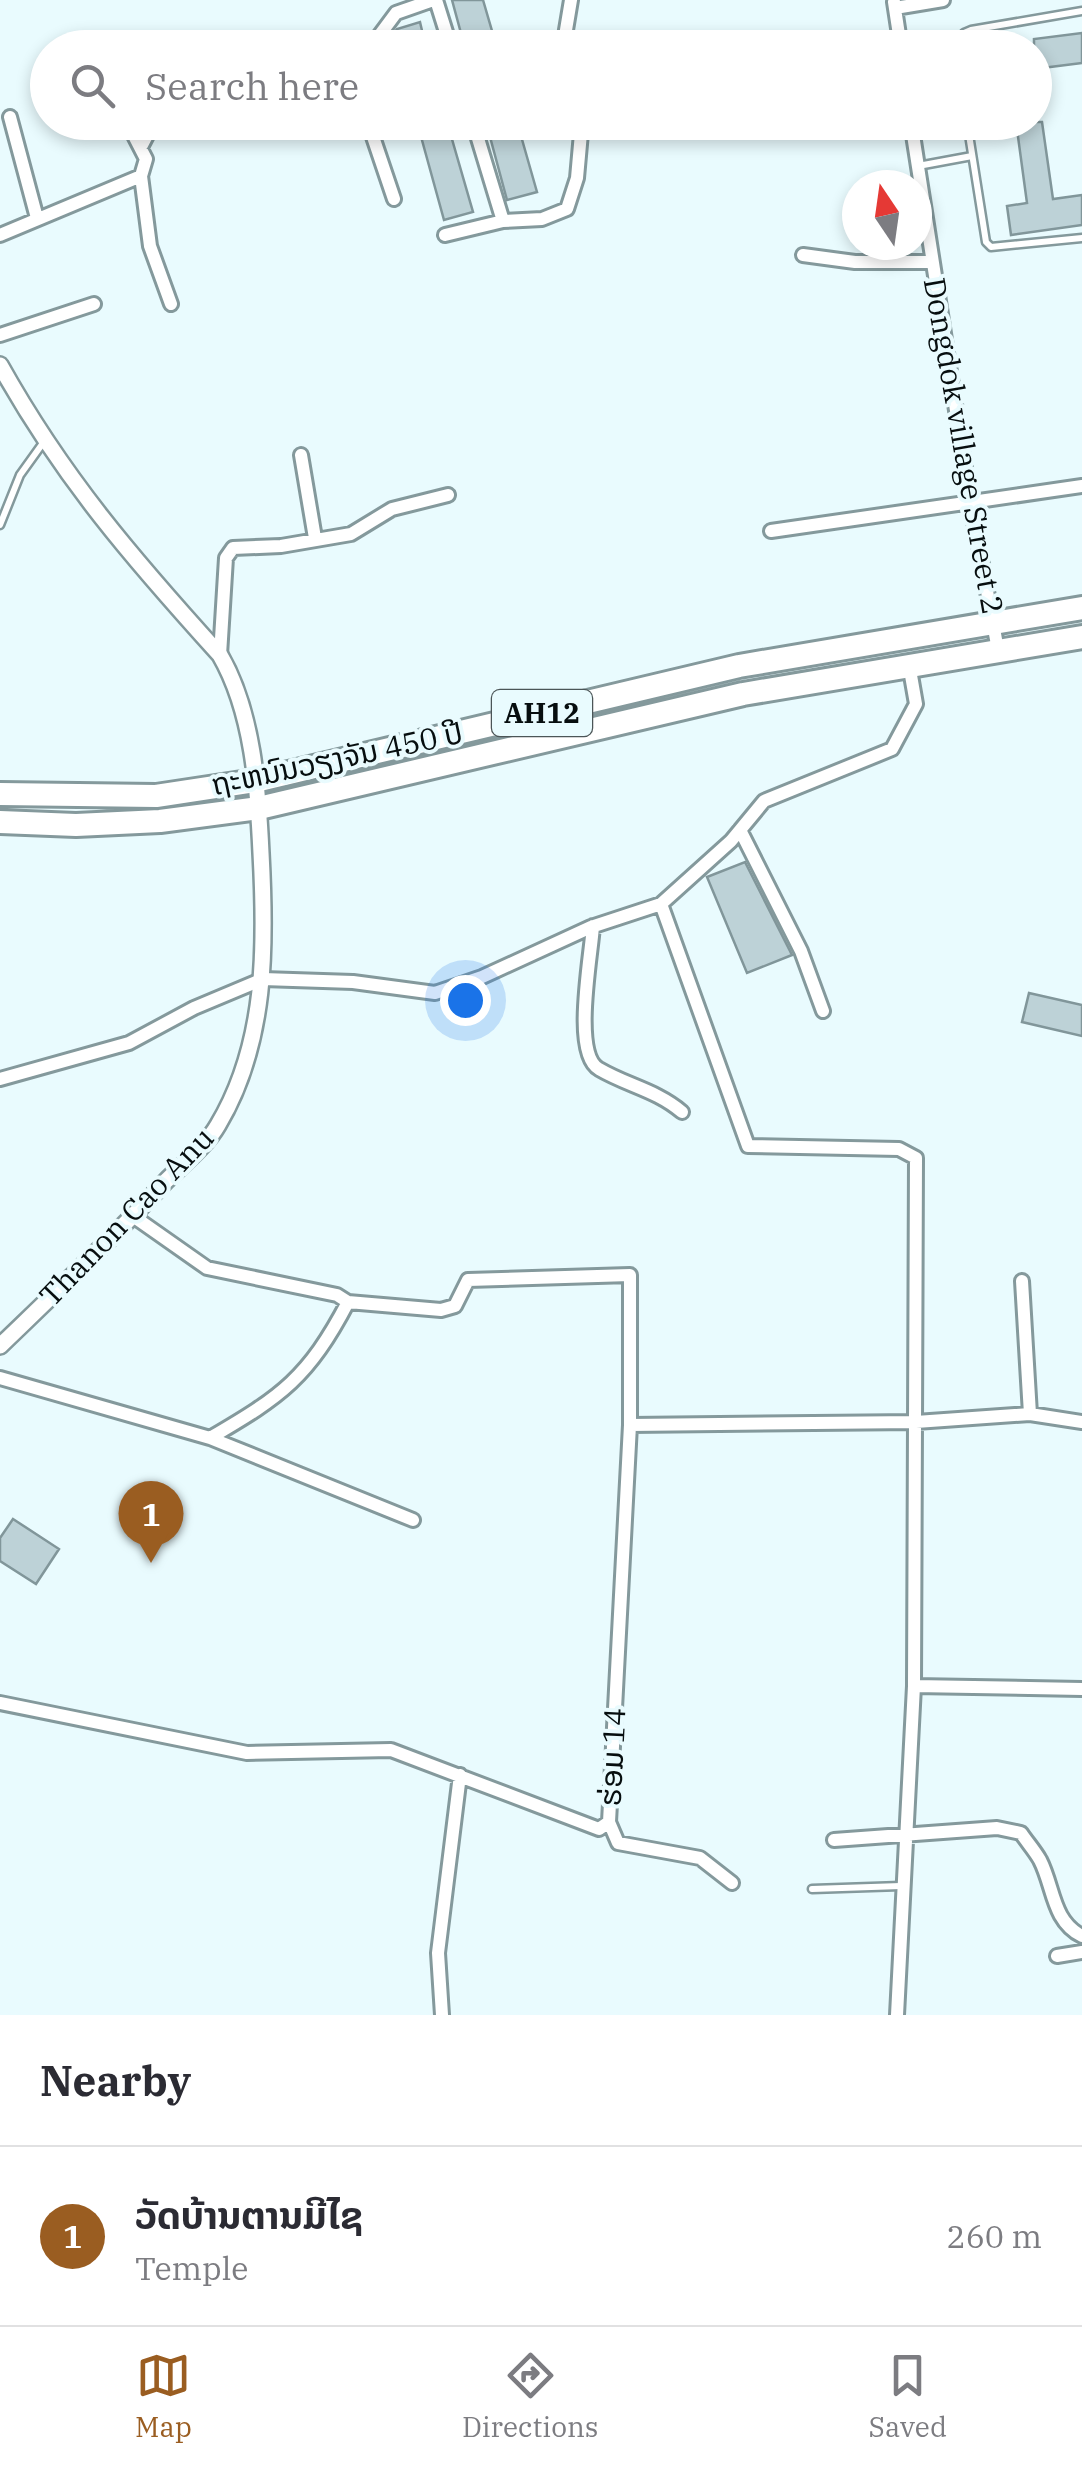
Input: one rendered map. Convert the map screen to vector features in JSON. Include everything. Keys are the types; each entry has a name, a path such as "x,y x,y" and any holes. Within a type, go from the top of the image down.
{"highway":[{"name":"ຖະຫນົນວຽງຈັນ 450 ປີ","path":"0,794 156,796 255,780 739,666 1082,608"},
{"name":"ຖະຫນົນວຽງຈັນ 450 ປີ","path":"0,822 143,822 259,808 743,694 1082,637"}],"street":[{"path":"383,30 396,13 434,0 444,30"},
{"path":"567,30 571,0"},
{"path":"899,30 895,4 943,0"},
{"path":"10,117 37,218"},
{"path":"139,140 146,159 140,176 150,246 171,304"},
{"path":"142,145 145,140"},
{"path":"374,140 394,199"},
{"path":"478,140 503,221"},
{"path":"445,234 503,221 542,219 567,209 576,178 580,140"},
{"name":"Dongdok village Street 2","path":"913,140 930,262 998,650"},
{"path":"0,235 140,176"},
{"path":"803,255 854,262 930,262"},
{"path":"0,335 94,304"},
{"name":"Thanon Cao Anu","path":"0,364 44,443 108,530 220,655 239,697 259,808 263,979 248,1056 217,1127 0,1346"},
{"path":"301,455 315,538"},
{"path":"771,530 1082,486"},
{"path":"220,655 226,558 232,548 281,546 351,534 392,509 448,494"},
{"path":"0,1078 129,1043 194,1008 263,979 353,982 434,993 482,977 593,926 662,904 740,830 764,801 892,749 916,704 909,664"},
{"path":"740,830 801,952 823,1012"},
{"path":"662,904 748,1146 899,1149 916,1158 914,1686 897,2015"},
{"path":"593,926 584,1049 595,1068 661,1094 682,1112"},
{"path":"133,1216 207,1268 337,1295 348,1302 305,1372 276,1399 210,1438"},
{"name":"ຮ່ອມ 14","path":"0,1704 247,1753 392,1750 599,1829 609,1822 630,1425 630,1275 468,1280 455,1306 441,1310 348,1302"},
{"path":"1022,1281 1030,1414"},
{"path":"0,1378 210,1438 412,1520"},
{"path":"630,1425 916,1422 1030,1414 1082,1422"},
{"path":"914,1686 1082,1689"},
{"path":"442,2015 438,1953 460,1775"},
{"path":"609,1822 618,1843 700,1858 732,1884"},
{"path":"834,1840 997,1828 1022,1833 1040,1862 1056,1910 1071,1931 1082,1936"},
{"path":"1057,1956 1082,1952"}],"lane":[{"path":"971,30 1082,11"},
{"path":"970,140 990,248 1082,238"},
{"path":"917,166 972,156"},
{"path":"0,525 20,475 44,443"},
{"path":"812,1889 901,1886"}],"building":[{"path":"452,0 483,0 492,30 460,30"},
{"path":"420,22 422,30 396,30"},
{"path":"1082,33 1082,63 1052,67 1052,37"},
{"path":"422,140 452,140 473,212 444,220"},
{"path":"491,140 522,140 537,192 507,200"},
{"path":"1018,140 1045,140 1053,199 1082,195 1082,225 1011,235 1007,206 1027,203"},
{"path":"745,862 792,955 747,973 707,877"},
{"path":"1029,993 1082,1005 1082,1036 1022,1022"},
{"path":"13,1519 59,1549 36,1584 0,1561 0,1538"}],"place":[{"name":"ວັດບ້ານຕານມີໄຊ","path":"151,1563"}]}
